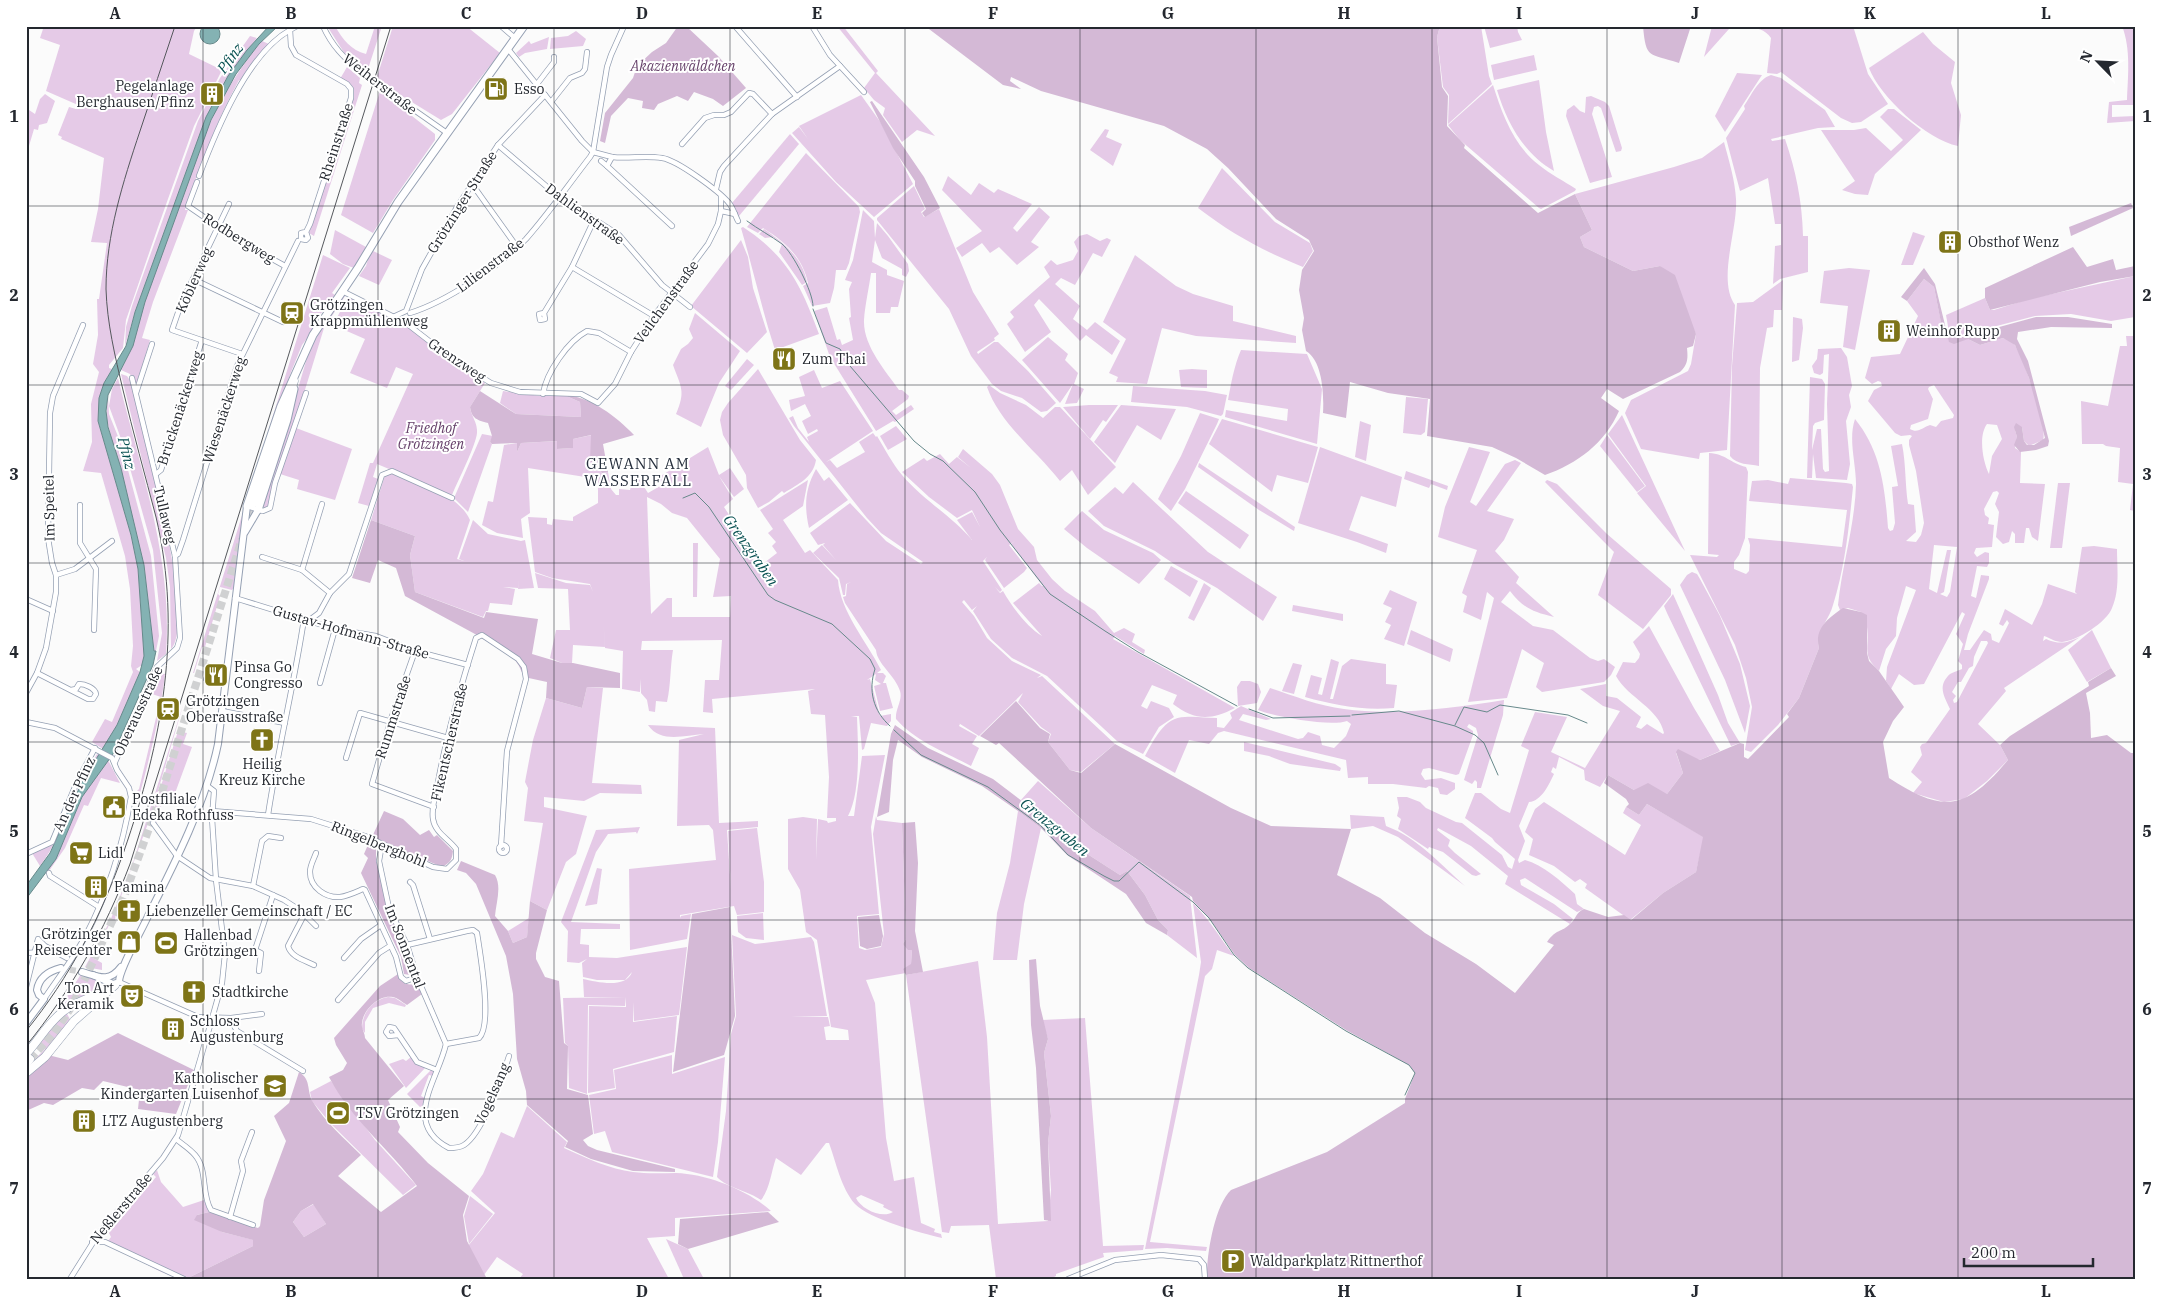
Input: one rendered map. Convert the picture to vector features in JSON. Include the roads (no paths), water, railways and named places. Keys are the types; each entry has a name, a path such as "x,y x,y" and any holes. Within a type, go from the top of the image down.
{"highway":[{"path":"253,507 294,381"},
{"path":"26,1054 52,1021 69,1007 99,993 114,980"},
{"path":"26,1073 45,1057 77,1019 114,980"},
{"path":"78,1002 84,1003 86,1006 83,1013"},
{"path":"69,1007 69,1015 73,1019 77,1019"}],"main road":[{"path":"294,381 310,341 398,202 524,26"}],"street":[{"path":"199,176 216,130 243,82 271,45 280,36 297,26"},
{"name":"Weiherstraße","path":"324,26 330,42 345,59 448,133"},
{"path":"501,26 515,38"},
{"path":"593,152 608,67 611,55 624,26"},
{"path":"812,26 819,41 864,92"},
{"path":"738,27 796,96"},
{"name":"Rheinstraße","path":"290,30 291,46 296,55 347,84 351,89 350,98 306,232"},
{"path":"508,49 593,152 625,159 644,156 665,158 716,189 730,203 738,221"},
{"path":"551,102 570,78 582,73 585,69 587,52"},
{"path":"537,84 554,62 554,57"},
{"path":"716,189 724,166 772,114 840,66"},
{"path":"682,144 705,118 714,115 724,116 731,112 751,92 772,114"},
{"name":"Grötzinger Straße","path":"408,312 409,298 434,244 498,145 545,95"},
{"name":"Dahlienstraße","path":"498,145 559,197 618,235 654,276 690,307"},
{"name":"Lilienstraße","path":"408,312 440,302 517,247 536,227 593,152"},
{"path":"607,166 612,157"},
{"path":"601,161 672,226"},
{"name":"Rodbergweg","path":"197,182 188,206 218,227 285,266"},
{"path":"472,184 517,247"},
{"name":"Veilchenstraße","path":"598,403 615,384 631,352 654,316 708,244 718,224 721,211 721,196"},
{"name":"Köblerweg","path":"202,340 172,330 193,279 229,204"},
{"path":"721,211 734,214"},
{"path":"544,313 572,267 594,220"},
{"name":"Wiesenäckerweg","path":"175,556 181,547 233,376 262,312 298,241"},
{"path":"572,267 654,316"},
{"path":"193,279 283,322"},
{"name":"Grenzweg","path":"342,291 406,323 441,351 483,380 512,390 542,394 581,394 598,403"},
{"path":"393,317 408,312 406,323"},
{"name":"Im Speitel","path":"26,693 37,674 46,648 53,611 56,575 48,538 50,413 54,396 83,324"},
{"path":"542,394 550,374 563,354 587,331 599,332 631,352"},
{"path":"202,340 242,354"},
{"name":"Brückenäckerweg","path":"156,474 161,470 202,340"},
{"path":"136,393 152,344"},
{"name":"Tullaweg","path":"132,378 175,556 180,638"},
{"path":"253,507 267,510 272,504 275,483 306,393"},
{"path":"268,815 304,619 311,618 318,613 330,593 349,574 380,479 385,473 396,472 452,498"},
{"path":"302,570 322,504"},
{"path":"80,505 80,543 96,569 94,630"},
{"path":"114,980 127,958 177,856 206,785 216,754 244,536 253,507"},
{"path":"244,536 253,507"},
{"path":"56,575 75,569 112,541"},
{"path":"262,557 302,570 330,593"},
{"name":"Gustav-Hofmann-Straße","path":"235,598 335,629 372,635 415,651 468,665"},
{"path":"26,599 53,611"},
{"path":"320,683 335,629"},
{"name":"Fikentscherstraße","path":"453,864 457,854 456,849 436,829 433,819 434,807 448,738 468,665 479,635 486,637 518,659 526,672 525,687 507,751 501,846"},
{"name":"Oberausstraße","path":"114,760 157,667 178,646 180,638"},
{"name":"Rummstraße","path":"415,651 390,722 372,784 434,807"},
{"path":"37,674 90,700 96,694 94,689 83,684 79,684 76,689 71,690"},
{"path":"206,679 225,683"},
{"path":"222,711 285,723"},
{"path":"346,758 360,713 448,738"},
{"path":"26,722 55,728 97,749 114,760 117,770 129,788 131,797 100,907 81,944 26,1023"},
{"name":"An der Pfinz","path":"27,853 52,842 78,782 97,749"},
{"name":"Neßlerstraße","path":"70,1279 92,1242 163,1158 176,1139 185,1119 222,983 225,954 216,880 212,812 214,791 206,785"},
{"name":"Ringelberghohl","path":"212,812 311,818 364,836 440,869 447,869 453,864"},
{"path":"153,823 177,856 216,880 252,886 294,905 316,926"},
{"path":"252,886 262,841 268,836 281,838"},
{"name":"Im Sonnental","path":"382,844 379,861 389,908 407,945 417,977 446,1044"},
{"path":"316,853 310,874 314,885 323,894 334,897 346,896 363,889 365,890 396,958 402,977 406,981 417,977"},
{"path":"49,873 50,876 100,907"},
{"path":"410,882 413,886 430,939"},
{"path":"259,971 261,953 255,950 273,895"},
{"path":"304,915 288,946 291,954 314,965"},
{"path":"344,958 361,939 381,925"},
{"path":"407,945 467,931 475,931 482,968 485,1012 482,1036 446,1044"},
{"path":"26,987 31,952 38,939 45,946 67,958"},
{"path":"31,952 44,952 45,946"},
{"path":"338,1000 379,953 390,946"},
{"path":"44,999 38,993 39,983 49,972 61,968"},
{"path":"82,972 114,980 198,1017 232,1021"},
{"path":"96,977 101,986 99,993"},
{"path":"212,1019 232,1021 262,1014"},
{"path":"232,1021 237,1031 303,1071"},
{"path":"398,1035 417,1062 437,1070"},
{"name":"Vogelsang","path":"446,1044 425,1103 426,1122 434,1138 449,1148 464,1145 471,1139 499,1085 509,1056"},
{"path":"230,1218 243,1171 241,1161 252,1132"},
{"path":"176,1139 196,1156 202,1171 208,1206 214,1212 253,1225"},
{"path":"92,1242 106,1242 184,1279"},
{"path":"1068,1279 1115,1260 1161,1255 1199,1259 1204,1265 1205,1279"}],"water":[{"path":"210,24 217,27 220,34 217,41 210,44 203,41 200,34 203,27"},
{"path":"269,26 278,26 259,44 236,74 211,120 145,302 133,346 108,395 106,411 108,427 121,468 144,565 154,651 156,651 153,665 113,754 82,797 56,859 26,899 26,886 50,853 82,782 117,725 140,672 144,656 138,569 131,535 98,421 99,398 104,383 126,346 135,312 206,117 228,76 247,50"}],"waterway":[{"path":"747,221 778,241 786,249 797,264 810,292 813,306"},
{"path":"813,309 826,343 840,349 850,366 914,441 930,454 943,461 975,492 1000,530 1050,594 1138,652 1237,706"},
{"name":"Grenzgraben","path":"683,498 695,493 709,507 768,595 775,600 832,624 870,659 875,669 872,692 876,707 879,714 890,726"},
{"path":"1455,725 1464,707 1487,712 1500,705 1568,715 1587,723"},
{"path":"1249,709 1273,718 1350,716"},
{"path":"1352,715 1399,711 1455,726 1475,735 1484,743 1498,775"},
{"name":"Grenzgraben","path":"894,730 921,755 988,787 1040,825 1068,855 1104,876 1114,881 1119,881 1139,862 1193,902 1209,918 1234,955 1248,968 1346,1031 1409,1065 1415,1073 1405,1095"}],"tunnel":[{"path":"246,528 254,503"},
{"path":"30,1059 54,1033 72,1006 125,894 159,801 242,539"},
{"path":"61,968 82,972"}],"tram line":[{"path":"26,1031 57,989 83,946 105,899 124,851"}],"railway":[{"path":"124,851 149,769 158,728 168,644 168,602 164,560 156,517 127,406 112,339 106,289 107,269 112,229 122,189 175,26"},
{"path":"26,1046 58,1004 86,959 110,913 130,864 391,26"}],"place":[{"name":"Esso","path":"496,89"},
{"name":"Pegelanlage Berghausen/Pfinz","path":"212,94"},
{"name":"Obsthof Wenz","path":"1950,242"},
{"name":"Grötzingen Krappmühlenweg","path":"292,313"},
{"name":"Weinhof Rupp","path":"1889,331"},
{"name":"Zum Thai","path":"784,359"},
{"name":"Pinsa Go Congresso","path":"216,675"},
{"name":"Grötzingen Oberausstraße","path":"168,709"},
{"name":"Heilig Kreuz Kirche","path":"262,740"},
{"name":"Postfiliale Edeka Rothfuss","path":"114,807"},
{"name":"Lidl","path":"81,853"},
{"name":"Pamina","path":"96,887"},
{"name":"Liebenzeller Gemeinschaft / EC","path":"129,911"},
{"name":"Grötzinger Reisecenter","path":"129,942"},
{"name":"Hallenbad Grötzingen","path":"166,943"},
{"name":"Stadtkirche","path":"194,992"},
{"name":"Ton Art Keramik","path":"132,996"},
{"name":"Schloss Augustenburg","path":"173,1029"},
{"name":"Katholischer Kindergarten Luisenhof","path":"275,1086"},
{"name":"TSV Grötzingen","path":"338,1113"},
{"name":"LTZ Augustenberg","path":"84,1121"},
{"name":"Waldparkplatz Rittnerthof","path":"1233,1261"}],"district":[{"name":"GEWANN AM WASSERFALL","path":"638,472"}],"water label":[{"name":"Pfinz","path":"230,58"},
{"name":"Pfinz","path":"127,453"}],"park label":[{"name":"Akazienwäldchen","path":"683,66"},
{"name":"Friedhof Grötzingen","path":"431,436"}]}
